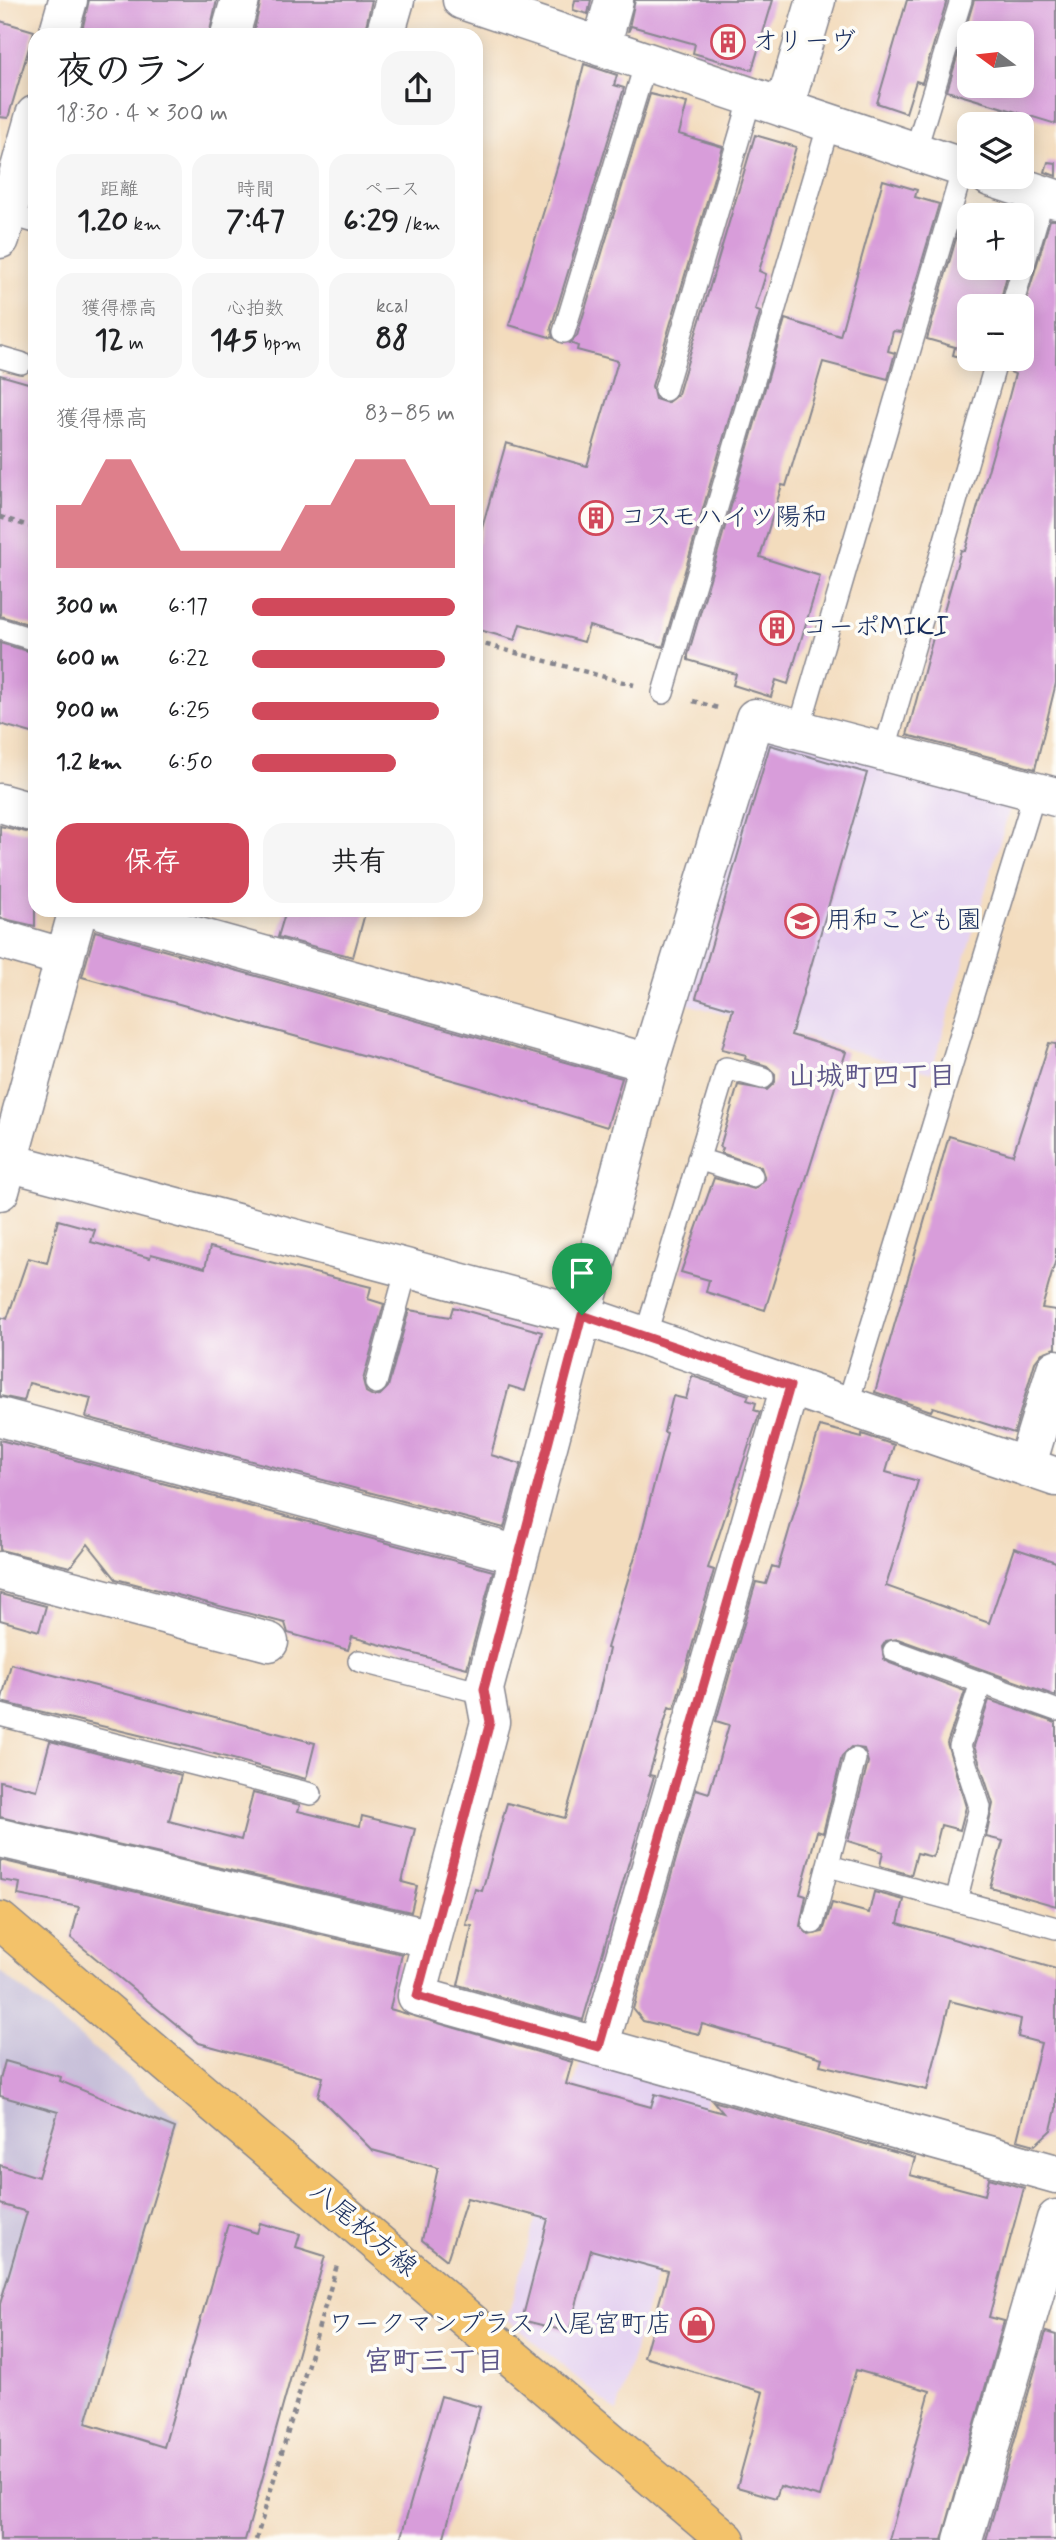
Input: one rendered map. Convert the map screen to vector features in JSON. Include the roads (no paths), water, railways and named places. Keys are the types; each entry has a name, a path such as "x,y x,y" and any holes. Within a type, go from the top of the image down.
{"main road":[{"name":"八尾枚方線","path":"0,1921 726,2540"}],"street":[{"path":"60,28 68,0"},
{"path":"232,28 240,0"},
{"path":"387,28 395,0"},
{"path":"462,0 957,166"},
{"path":"601,47 614,0"},
{"path":"768,102 816,0"},
{"path":"14,225 28,152"},
{"path":"1027,189 1050,197"},
{"path":"1046,795 755,718 649,1063 582,1315 484,1689 490,1722 417,1996 1056,2173"},
{"path":"0,803 28,811"},
{"path":"76,917 3,1171 407,1268 582,1315 1041,1472 1056,1369"},
{"path":"127,917 649,1063"},
{"path":"0,940 65,958"},
{"path":"599,2047 790,1386"},
{"path":"0,1417 519,1555"},
{"path":"0,1571 269,1642"},
{"path":"0,1838 432,1939"},
{"path":"963,2540 1056,2219"}],"lane":[{"path":"915,152 961,0"},
{"path":"564,332 646,62"},
{"path":"665,390 768,102"},
{"path":"663,693 829,123"},
{"path":"799,729 968,189"},
{"path":"1016,294 1050,197"},
{"path":"0,357 21,363"},
{"path":"884,752 994,371"},
{"path":"0,629 28,638"},
{"path":"847,1406 1046,795"},
{"path":"645,1337 726,1068 763,1078"},
{"path":"698,1159 752,1176"},
{"path":"376,1384 407,1268"},
{"path":"894,1651 1056,1710"},
{"path":"359,1661 467,1689 484,1689"},
{"path":"956,1901 980,1807 960,1746 981,1683"},
{"path":"0,1715 311,1794"},
{"path":"814,1923 855,1759"},
{"path":"829,1866 1056,1928"}],"place":[{"name":"オリーヴ","path":"728,42"},
{"name":"コスモハイツ陽和","path":"596,518"},
{"name":"コーポMIKI","path":"777,628"},
{"name":"用和こども園","path":"802,921"},
{"name":"ワークマンプラス 八尾宮町店","path":"697,2325"}],"district":[{"name":"山城町四丁目","path":"872,1077"},
{"name":"宮町三丁目","path":"434,2362"}]}
